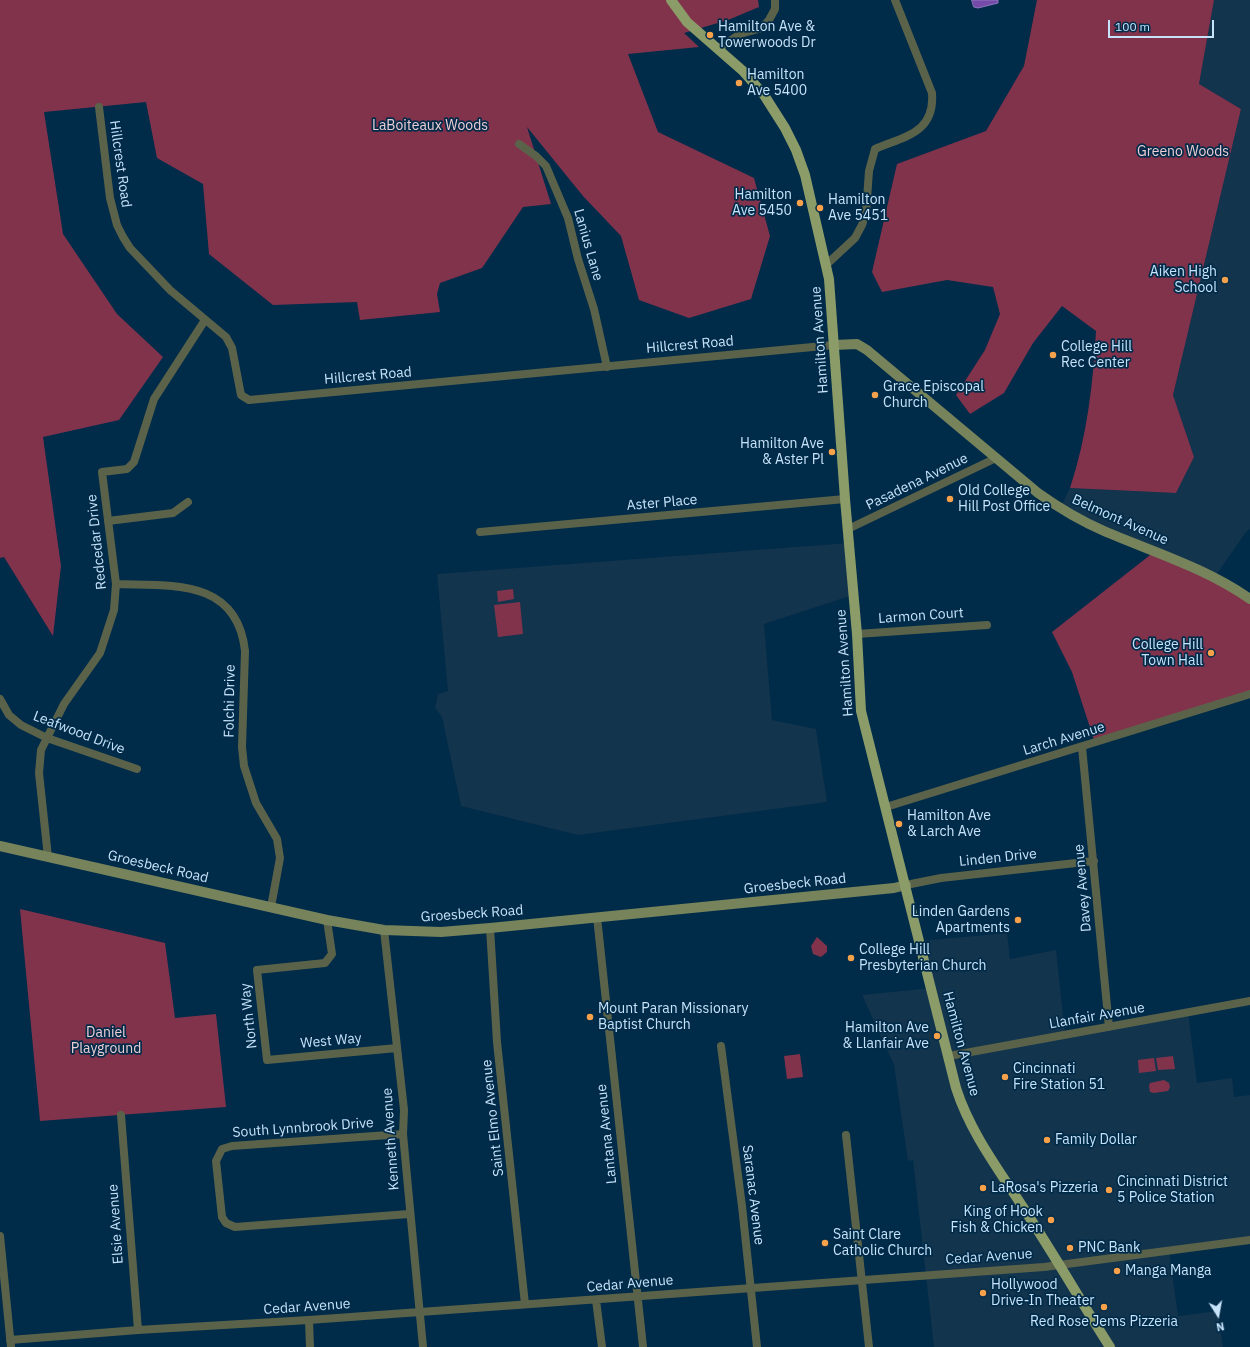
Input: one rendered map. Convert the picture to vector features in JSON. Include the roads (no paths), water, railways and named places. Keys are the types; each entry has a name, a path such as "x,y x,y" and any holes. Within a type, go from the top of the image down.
{"main road":[{"name":"Hamilton Avenue","path":"671,0 687,22 743,71 764,94 786,128 805,175 827,264 857,634 861,711 949,1056 961,1102 973,1128 1110,1347"}],"street":[{"path":"718,49 740,34 762,28 770,20 775,9 775,0"},
{"path":"827,264 855,238 862,225 866,212 868,171 875,149 918,131 925,125 933,106 932,93 895,0"},
{"name":"Hillcrest Road","path":"99,107 110,198 117,225 123,237 130,248 170,290 226,337 232,348 241,395 249,400 834,345"},
{"name":"Lanius Lane","path":"519,144 536,156 546,166 568,218 578,259 594,309 607,367"},
{"name":"Redcedar Drive","path":"48,856 39,762 47,738 64,704 100,653 114,610 116,584 102,472 127,469 134,462 154,399 205,320"},
{"name":"Belmont Avenue","path":"834,345 857,344 868,350 1038,493 1083,521 1187,566 1250,599"},
{"name":"Pasadena Avenue","path":"848,529 996,458"},
{"name":"Aster Place","path":"480,532 845,499"},
{"path":"108,521 173,513 188,502"},
{"name":"Folchi Drive","path":"116,584 194,588 213,596 221,602 237,623 242,636 245,651 242,747 244,766 252,794 273,830 279,848 280,861 271,907"},
{"name":"Larmon Court","path":"857,634 988,625"},
{"name":"Larch Avenue","path":"886,807 1250,694"},
{"name":"Leafwood Drive","path":"0,699 5,709 16,722 47,738 137,768"},
{"name":"Davey Avenue","path":"1082,747 1109,1027"},
{"name":"Groesbeck Road","path":"0,846 327,920 384,930 441,932 490,928 894,888 906,884"},
{"name":"Linden Drive","path":"906,884 941,878 1094,861"},
{"name":"Lantana Avenue","path":"597,917 643,1347"},
{"name":"North Way","path":"267,1060 257,970 322,964 328,961 332,954 327,920"},
{"name":"Saint Elmo Avenue","path":"490,928 497,1042 525,1304"},
{"name":"Kenneth Avenue","path":"384,930 404,1110 402,1134 409,1214 421,1311 423,1347"},
{"name":"Llanfair Avenue","path":"949,1056 1250,1002"},
{"name":"Saranac Avenue","path":"721,1046 757,1347"},
{"name":"West Way","path":"267,1060 397,1048"},
{"name":"Elsie Avenue","path":"121,1115 138,1330"},
{"name":"South Lynnbrook Drive","path":"402,1134 227,1147 222,1149 216,1158 218,1188 223,1219 226,1223 235,1227 409,1214"},
{"path":"846,1134 869,1347"},
{"path":"0,1237 11,1344"},
{"name":"Cedar Avenue","path":"11,1344 138,1330 596,1300 1058,1264 1250,1240"},
{"path":"596,1300 602,1347"},
{"path":"309,1320 310,1347"}],"place":[{"name":"Hamilton Ave & Towerwoods Dr","path":"710,35"},
{"name":"Hamilton Ave 5400","path":"739,83"},
{"name":"Hamilton Ave 5450","path":"800,203"},
{"name":"Hamilton Ave 5451","path":"820,208"},
{"name":"Aiken High School","path":"1225,280"},
{"name":"College Hill Rec Center","path":"1053,355"},
{"name":"Grace Episcopal Church","path":"875,395"},
{"name":"Hamilton Ave & Aster Pl","path":"832,452"},
{"name":"Old College Hill Post Office","path":"950,499"},
{"name":"College Hill Town Hall","path":"1211,653"},
{"name":"Hamilton Ave & Larch Ave","path":"899,824"},
{"name":"Linden Gardens Apartments","path":"1018,920"},
{"name":"College Hill Presbyterian Church","path":"851,958"},
{"name":"Mount Paran Missionary Baptist Church","path":"590,1017"},
{"name":"Hamilton Ave & Llanfair Ave","path":"937,1036"},
{"name":"Cincinnati Fire Station 51","path":"1005,1077"},
{"name":"Family Dollar","path":"1047,1140"},
{"name":"LaRosa's Pizzeria","path":"983,1188"},
{"name":"Cincinnati District 5 Police Station","path":"1109,1190"},
{"name":"King of Hook Fish & Chicken","path":"1051,1220"},
{"name":"Saint Clare Catholic Church","path":"825,1243"},
{"name":"PNC Bank","path":"1070,1248"},
{"name":"Manga Manga","path":"1117,1271"},
{"name":"Hollywood Drive-In Theater","path":"983,1293"},
{"name":"Red Rose Jems Pizzeria","path":"1104,1307"}],"park label":[{"name":"LaBoiteaux Woods","path":"430,126"},
{"name":"Greeno Woods","path":"1183,152"},
{"name":"Daniel Playground","path":"106,1042"}]}
